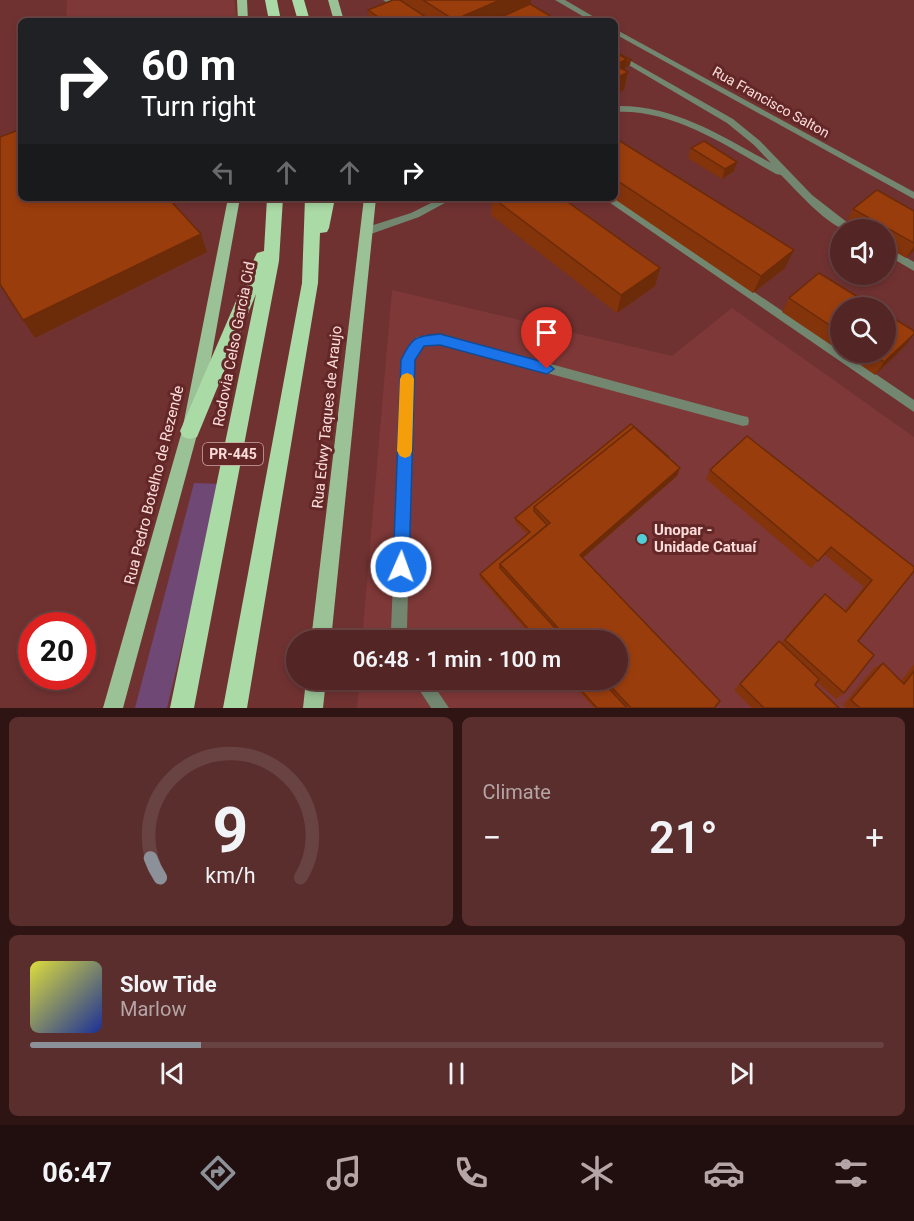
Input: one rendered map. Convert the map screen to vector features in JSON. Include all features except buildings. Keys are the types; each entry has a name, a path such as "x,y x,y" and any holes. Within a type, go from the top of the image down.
{"highway":[{"path":"271,0 274,18"},
{"path":"298,0 303,18"},
{"name":"Rodovia Celso Garcia Cid","path":"182,708 271,261 276,201"},
{"name":"PR-445","path":"235,708 310,283 313,201"},
{"path":"310,283 326,201"},
{"path":"190,431 272,236"}],"main road":[{"path":"242,0 243,18"},
{"path":"333,0 338,18"},
{"name":"Rua Pedro Botelho de Rezende","path":"113,708 190,431 233,201"},
{"name":"Rua Edwy Taques de Araujo","path":"322,630 370,201"}],"street":[{"path":"387,0 417,18"},
{"path":"559,0 592,18"},
{"name":"Rua Francisco Salton","path":"618,33 914,196"},
{"path":"618,56 730,121 757,143 788,176 836,219"},
{"path":"618,109 647,110 674,117 788,176"},
{"path":"368,231 415,215 443,201"},
{"path":"612,201 914,407"},
{"path":"896,256 914,267"},
{"path":"399,630 408,360 410,352 421,340 440,339 743,421"},
{"path":"428,690 441,708"}],"shaded area":[{"path":"67,0 234,0 237,18 66,18"},
{"name":"Unopar - Unidade Catuaí","path":"392,290 672,356 732,308 914,437 914,708 357,708 358,690 628,690 628,630 363,630"},
{"path":"194,483 221,484 167,708 135,708"}],"slow traffic":[{"path":"405,451 407,379"}],"place":[{"name":"Unopar - Unidade Catuaí","path":"642,539"}],"route":[{"path":"401,567 410,352 421,340 440,339 547,369"}]}
